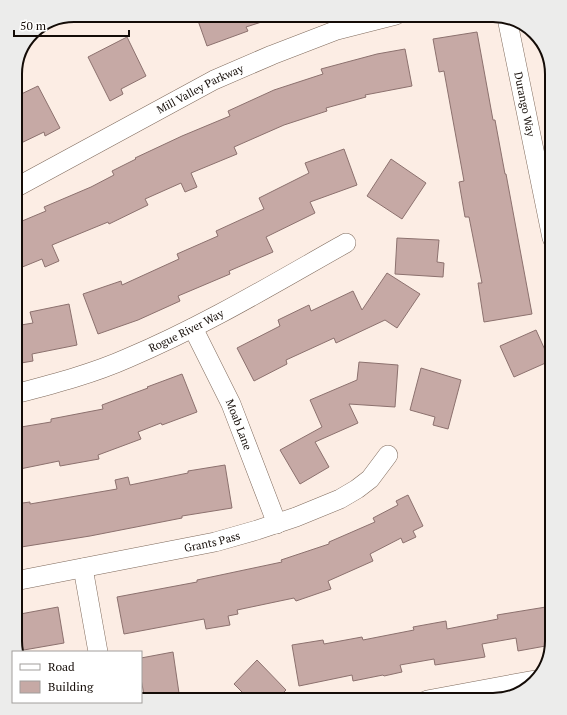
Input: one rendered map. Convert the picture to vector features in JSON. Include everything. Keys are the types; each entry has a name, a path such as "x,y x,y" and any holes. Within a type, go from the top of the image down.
{"street":[{"name":"Mill Valley Parkway","path":"22,184 214,80 272,55 337,30 368,22"},
{"name":"Durango Way","path":"508,25 545,204"},
{"name":"Rogue River Way","path":"22,392 99,370 128,358 193,328 346,243"},
{"name":"Moab Lane","path":"193,328 231,404 277,524"},
{"name":"Grants Pass","path":"22,580 215,542 277,524 340,499 357,489 370,480 388,455"},
{"path":"82,568 98,651"},
{"path":"465,693 525,682"}],"building":[{"path":"198,22 262,22 246,27 248,31 207,46"},
{"path":"477,32 493,120 495,120 506,174 532,314 484,322 478,283 482,283 469,217 465,217 459,182 464,181 444,71 439,72 433,39"},
{"path":"127,37 146,76 121,89 123,94 110,101 88,57"},
{"path":"405,49 412,86 365,95 366,97 326,108 327,111 284,125 234,147 237,154 191,173 197,187 185,192 181,183 145,199 148,205 109,224 108,222 52,245 59,261 45,267 42,259 22,267 22,221 46,211 44,207 91,187 114,175 112,171 136,159 135,158 230,116 228,111 274,90 323,74 321,69 377,54"},
{"path":"38,86 60,128 45,136 44,132 22,143 22,94"},
{"path":"344,149 357,185 310,202 315,213 266,237 273,252 229,271 230,274 178,296 180,301 138,320 98,334 83,294 121,281 122,285 179,259 177,254 218,236 216,231 264,209 259,198 309,173 305,163"},
{"path":"391,159 426,183 402,219 367,196"},
{"path":"397,238 439,240 437,262 444,263 443,277 395,274"},
{"path":"387,273 420,294 397,328 385,320 336,343 334,338 286,360 287,364 254,381 237,348 280,326 278,320 309,305 311,311 353,291 362,310"},
{"path":"69,304 77,345 32,354 33,361 22,363 22,325 33,323 30,312"},
{"path":"536,330 545,350 545,363 514,377 500,346"},
{"path":"359,362 398,365 395,407 349,404 358,423 315,442 329,467 300,484 280,450 322,427 310,400 357,380"},
{"path":"421,368 461,380 448,429 433,425 435,417 410,410"},
{"path":"182,374 197,412 138,432 141,439 98,455 99,459 60,466 59,461 22,469 22,427 51,422 51,419 103,409 102,405 148,388 147,387"},
{"path":"225,465 232,508 182,516 182,518 90,536 22,547 22,503 30,502 30,504 117,489 115,480 128,477 130,485 188,473 188,471"},
{"path":"408,495 423,526 413,531 416,537 403,543 401,538 370,554 373,561 328,581 331,589 296,601 294,598 237,610 238,614 228,616 230,625 206,629 204,619 124,634 117,597 197,582 197,580 282,562 281,560 329,544 329,542 375,522 373,518 398,505 396,501"},
{"path":"58,607 64,643 23,650 22,614"},
{"path":"545,607 545,646 518,651 516,638 482,644 485,657 435,665 434,659 400,665 402,672 384,676 353,681 352,675 299,686 292,645 323,640 324,644 362,637 363,640 414,630 413,627 446,621 447,629 498,619 497,615"},
{"path":"173,652 179,693 144,693 142,684 142,658"},
{"path":"257,660 286,690 283,693 243,693 234,684"}]}
